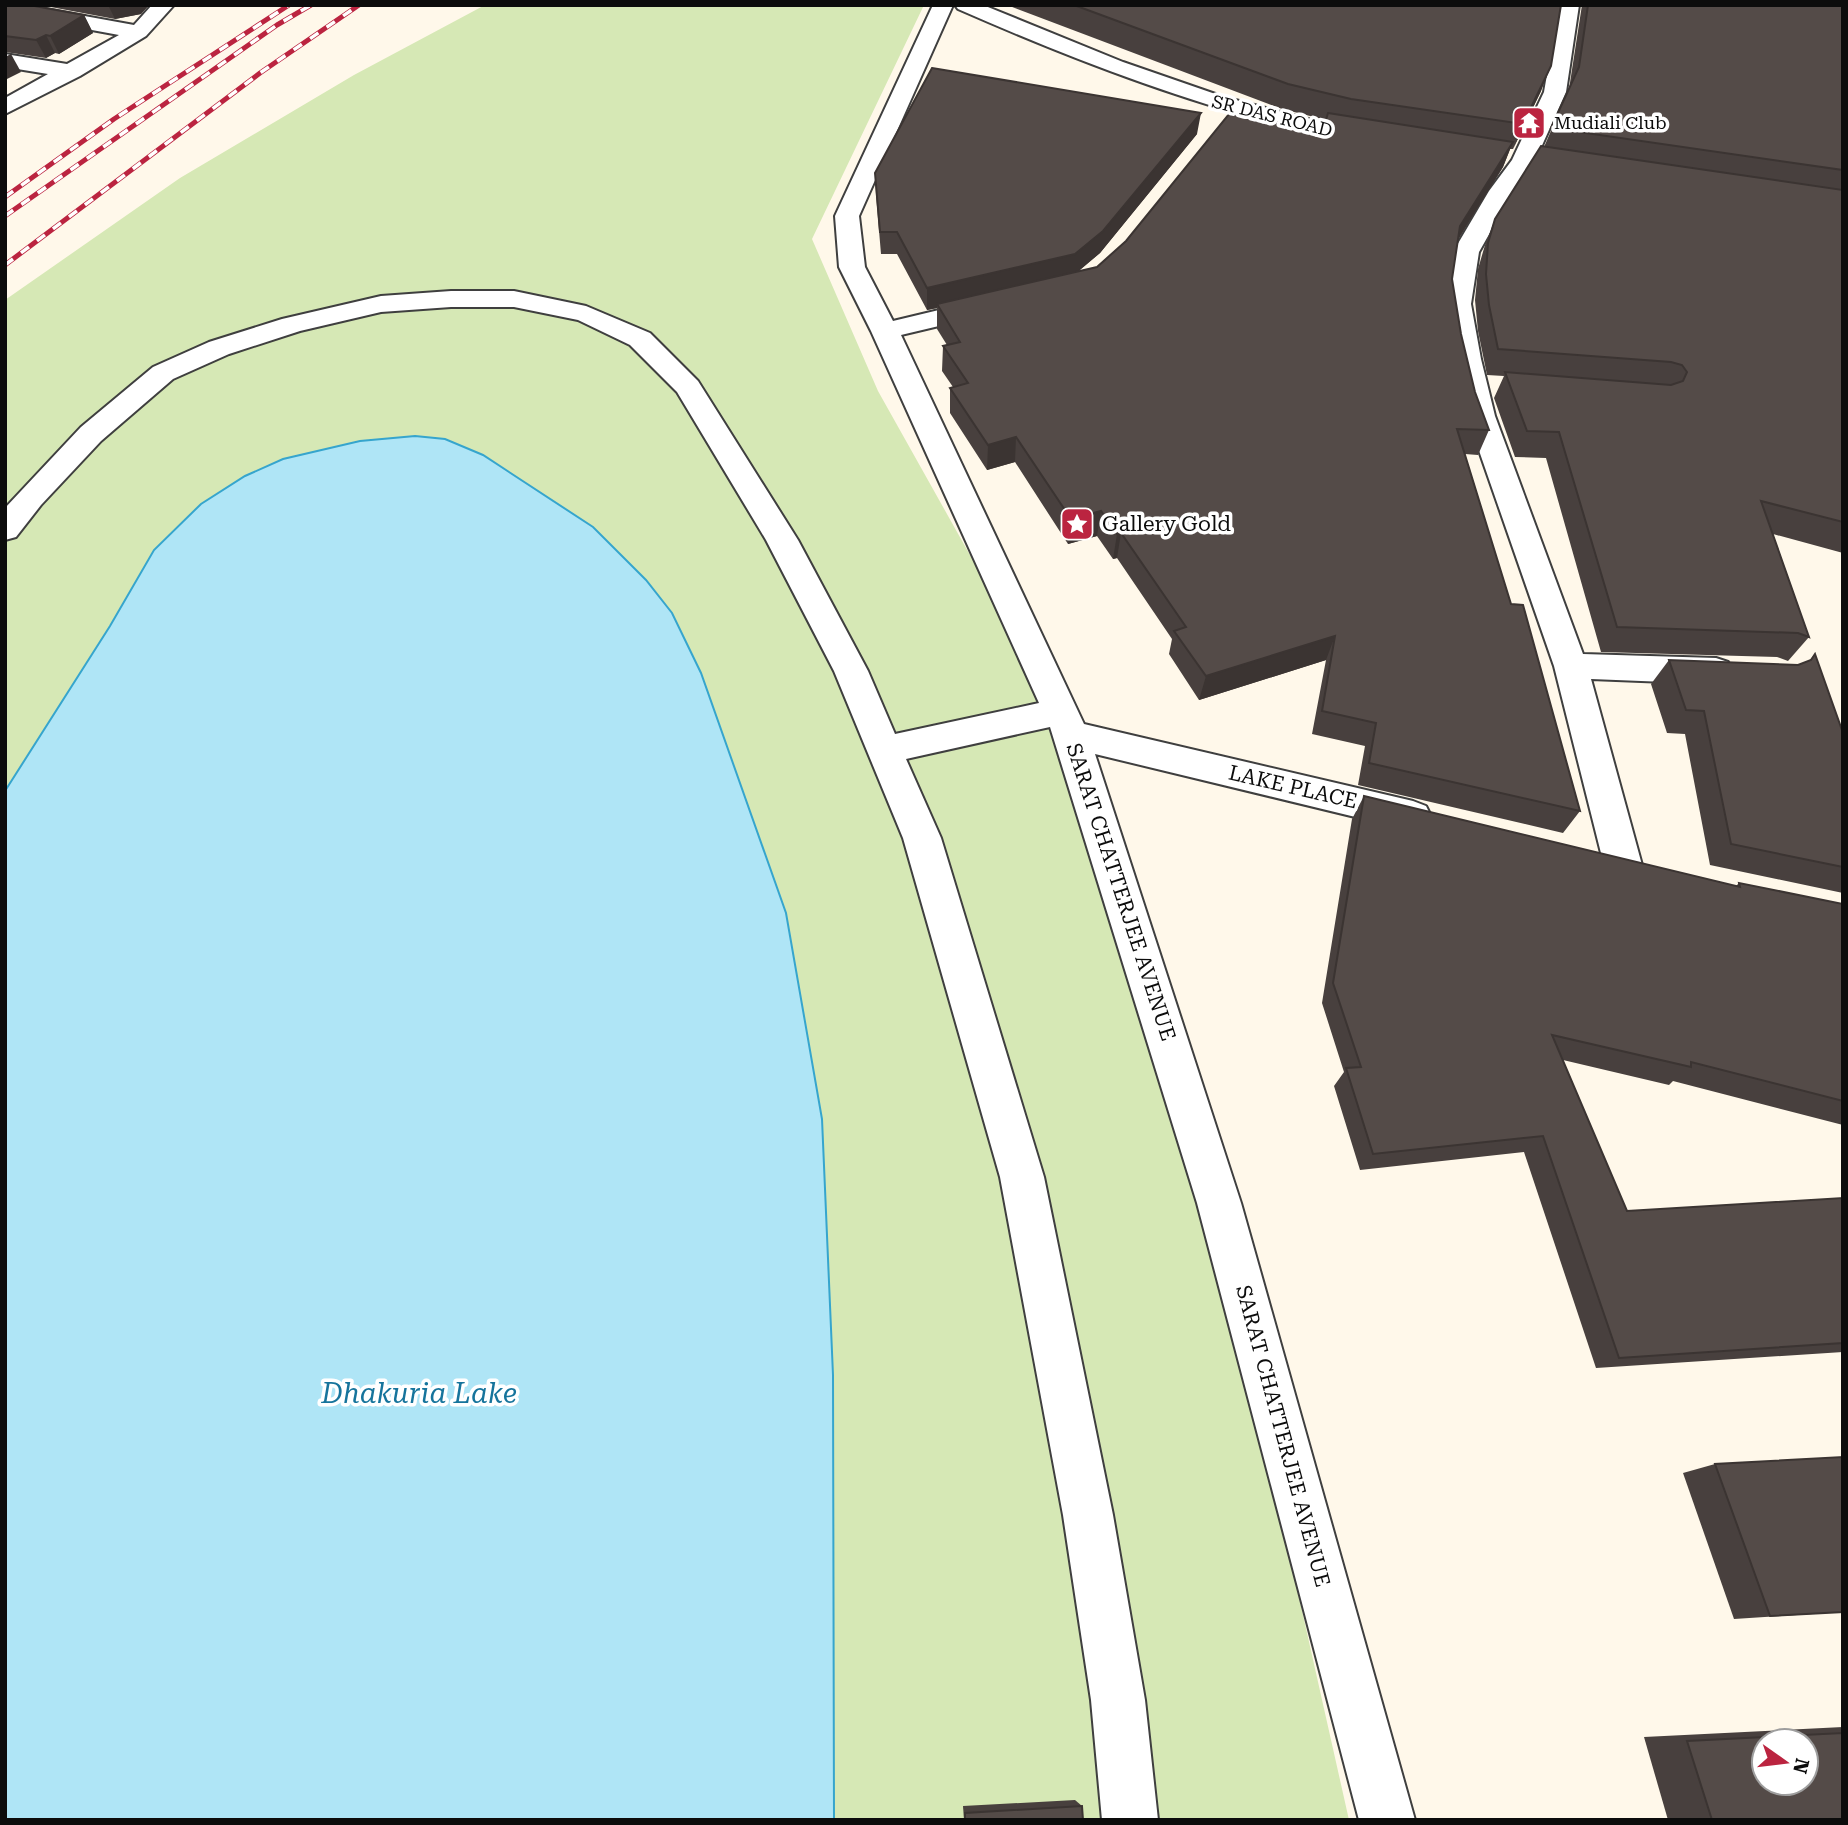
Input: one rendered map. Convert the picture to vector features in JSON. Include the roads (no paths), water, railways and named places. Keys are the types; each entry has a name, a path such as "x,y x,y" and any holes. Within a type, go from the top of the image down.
{"street":[{"path":"70,19 89,5"},
{"path":"5,107 139,32 164,5"},
{"name":"SARAT CHATTERJEE AVENUE","path":"943,5 846,216 852,267 885,331 1066,723 1219,1203 1387,1820"},
{"name":"SR DAS ROAD","path":"965,5 1102,64 1194,97 1344,134 1399,142"},
{"path":"1569,5 1555,92 1523,161 1501,191 1466,252 1458,304 1481,416 1571,666 1636,868 1583,856"},
{"path":"5,8 139,32"},
{"path":"5,60 72,71"},
{"path":"1219,127 1235,107"},
{"path":"5,530 30,498 91,434 163,373 219,348 292,325 382,304 451,299 514,299 586,314 640,339 688,387 782,540 851,671 922,838 1022,1177 1058,1346 1118,1700 1130,1820"},
{"path":"885,331 1018,299"},
{"path":"1474,385 1506,388"},
{"path":"1571,666 1750,672"},
{"path":"884,750 1066,723"},
{"name":"LAKE PLACE","path":"1066,723 1448,824"}],"water":[{"name":"Dhakuria Lake","path":"415,436 445,439 483,455 593,527 646,580 672,613 701,673 786,913 822,1119 833,1375 834,1820 5,1820 5,791 110,626 154,550 201,504 245,476 283,459 360,441"}],"railway":[{"path":"5,197 114,119 289,5"},
{"path":"5,216 277,25 311,5"},
{"path":"5,265 260,73 359,5"}],"place":[{"name":"Mudiali Club","path":"1529,123"},
{"name":"Gallery Gold","path":"1077,524"}]}
